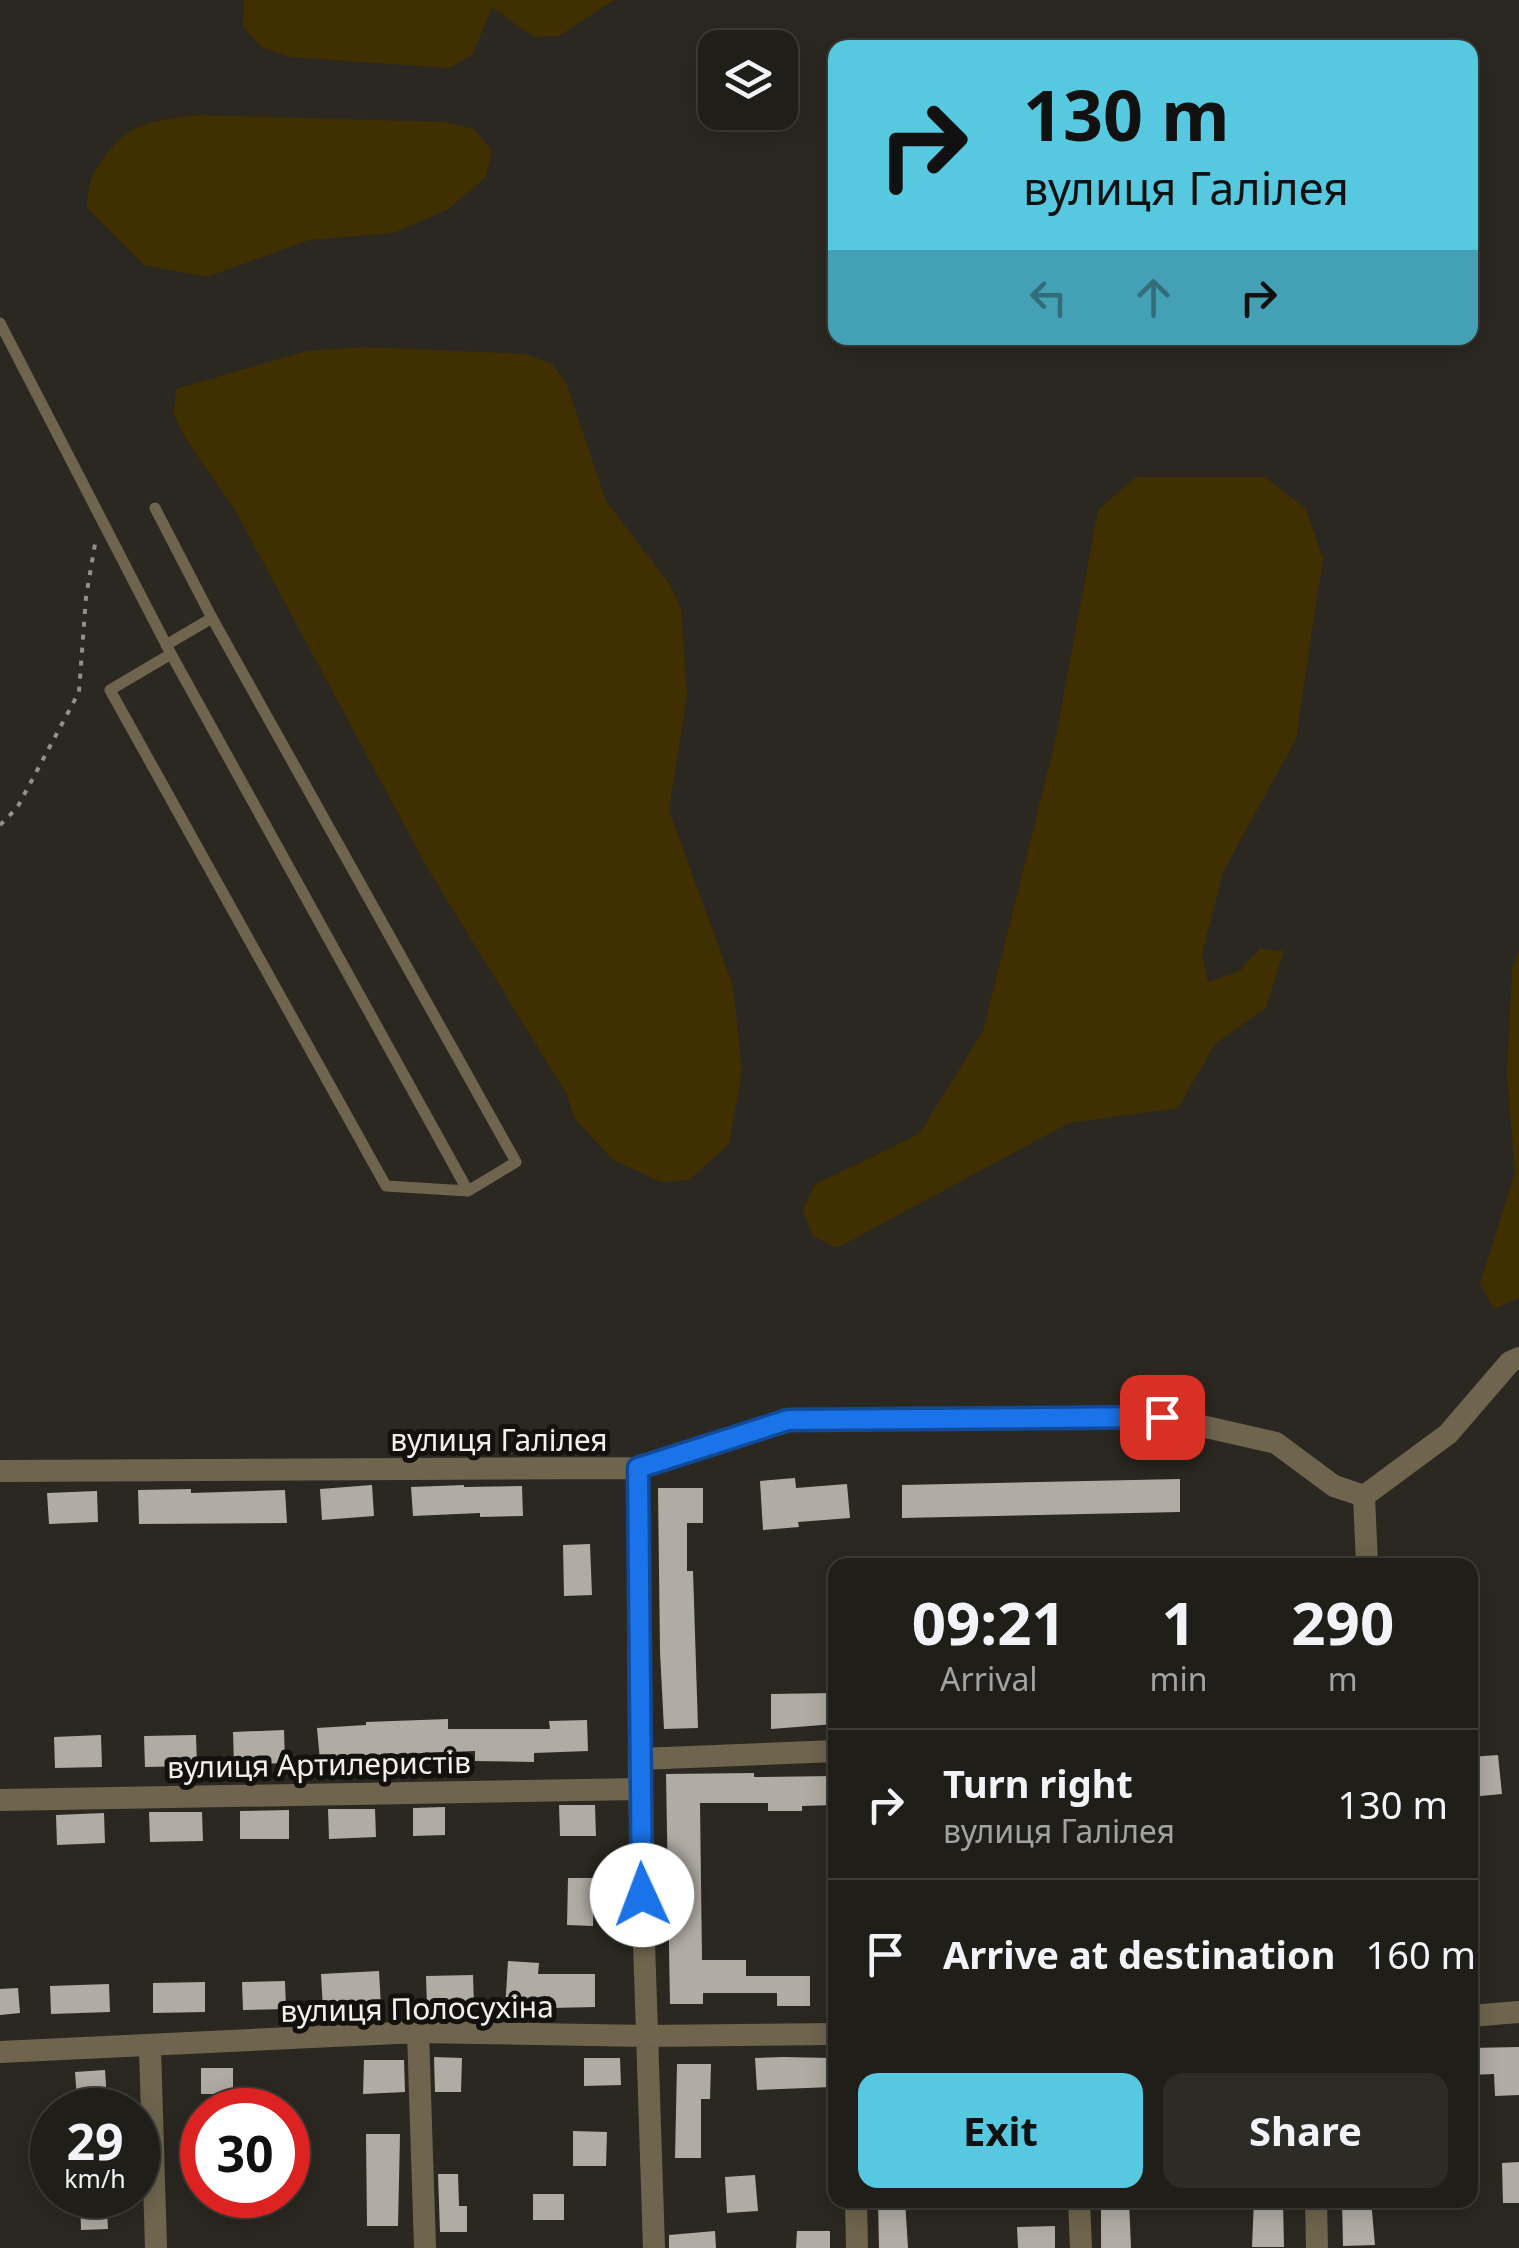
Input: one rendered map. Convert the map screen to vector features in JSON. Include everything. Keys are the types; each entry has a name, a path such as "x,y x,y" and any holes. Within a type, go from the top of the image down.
{"street":[{"path":"1367,1558 1364,1496 1448,1434 1510,1362 1519,1358"},
{"name":"вулиця Галілея","path":"0,1471 638,1468 788,1420 1162,1417 1276,1443 1334,1486 1364,1496"},
{"path":"638,1468 638,1789 654,2248"},
{"path":"640,1759 828,1751"},
{"name":"вулиця Артилеристів","path":"0,1800 638,1789"},
{"path":"1478,2015 1519,2012"},
{"path":"418,2032 425,2248"},
{"name":"вулиця Полосухіна","path":"0,2052 150,2048 418,2032 828,2034"},
{"path":"150,2048 156,2248"},
{"path":"856,2208 858,2248"},
{"path":"1079,2208 1081,2248"},
{"path":"1316,2208 1317,2248"}],"lane":[{"path":"0,323 168,650 468,1191"},
{"path":"156,508 212,618 516,1162 468,1191 386,1186 110,690 212,618"}],"path":[{"path":"0,825 17,808 79,692 86,598 95,542"}],"shaded area":[{"path":"244,0 614,0 559,36 534,37 492,7 473,54 449,68 289,57 261,47 243,27"},
{"path":"198,115 445,122 474,129 492,151 486,177 447,210 393,233 309,240 207,277 144,265 87,208 93,174 125,135 146,124"},
{"path":"363,347 526,354 552,364 567,385 606,501 671,586 681,609 687,696 669,810 733,986 742,1071 729,1144 689,1180 661,1182 613,1160 575,1119 566,1093 429,871 234,508 185,438 174,414 176,389 307,351"},
{"path":"1136,477 1265,477 1306,509 1323,558 1296,739 1223,872 1202,954 1208,982 1240,971 1259,949 1284,951 1266,1008 1215,1044 1178,1108 1069,1123 837,1248 813,1236 803,1210 814,1185 919,1134 983,1031 1055,742 1098,510"},
{"path":"1519,950 1519,1298 1494,1309 1480,1284 1515,1172 1507,1074 1512,971"}],"building":[{"path":"795,1478 796,1488 847,1484 850,1518 798,1522 799,1527 763,1530 760,1481"},
{"path":"1180,1479 1180,1512 902,1518 902,1485"},
{"path":"372,1485 374,1516 322,1520 320,1489"},
{"path":"522,1486 523,1516 413,1516 411,1487"},
{"path":"658,1488 703,1488 703,1523 687,1523 687,1571 693,1571 698,1728 664,1729"},
{"path":"191,1489 191,1493 285,1490 287,1523 139,1524 138,1490"},
{"path":"97,1491 98,1522 49,1524 47,1493"},
{"path":"590,1544 592,1595 564,1596 563,1545"},
{"path":"828,1693 828,1725 771,1729 771,1694"},
{"path":"448,1719 448,1729 550,1729 549,1721 587,1720 588,1751 534,1753 534,1762 475,1761 475,1751 320,1761 317,1728"},
{"path":"284,1730 285,1763 234,1765 233,1732"},
{"path":"101,1735 102,1767 55,1768 54,1737"},
{"path":"196,1735 197,1766 145,1767 144,1736"},
{"path":"1498,1755 1502,1794 1478,1796 1478,1756"},
{"path":"666,1774 828,1776 828,1805 802,1806 802,1811 768,1811 768,1803 700,1803 702,1960 746,1960 746,1976 810,1976 810,2006 777,2006 777,1993 703,1993 703,2004 670,2004"},
{"path":"559,1805 595,1805 596,1836 560,1836"},
{"path":"445,1807 445,1835 413,1836 413,1808"},
{"path":"328,1809 375,1809 376,1837 329,1839"},
{"path":"289,1810 289,1839 240,1839 240,1811"},
{"path":"149,1812 202,1812 203,1841 150,1842"},
{"path":"104,1813 105,1843 57,1845 56,1815"},
{"path":"568,1878 594,1878 593,1926 567,1925"},
{"path":"508,1961 539,1963 538,1974 595,1974 595,2007 505,2009"},
{"path":"379,1971 381,2007 323,2010 321,1974"},
{"path":"473,1975 474,2005 427,2007 426,1976"},
{"path":"285,1981 286,2009 243,2010 242,1982"},
{"path":"205,1982 205,2012 153,2013 153,1983"},
{"path":"109,1984 110,2012 51,2014 50,1986"},
{"path":"18,1988 20,2013 0,2015 0,1989"},
{"path":"1519,2047 1519,2095 1495,2096 1494,2074 1478,2075 1478,2048"},
{"path":"434,2057 462,2058 461,2092 435,2092"},
{"path":"584,2058 620,2058 621,2085 584,2086"},
{"path":"755,2058 828,2058 828,2087 757,2090"},
{"path":"364,2060 404,2060 405,2092 363,2094"},
{"path":"677,2064 711,2064 710,2099 701,2099 701,2158 675,2158"},
{"path":"201,2068 233,2068 233,2088 201,2088"},
{"path":"105,2070 106,2088 76,2088 75,2072"},
{"path":"573,2131 607,2132 606,2166 573,2166"},
{"path":"366,2134 400,2134 398,2226 367,2226"},
{"path":"1519,2162 1519,2203 1503,2203 1502,2163"},
{"path":"438,2174 458,2174 459,2206 467,2206 467,2232 440,2232"},
{"path":"755,2175 758,2211 727,2213 725,2177"},
{"path":"533,2194 564,2194 564,2220 533,2220"},
{"path":"878,2208 906,2208 908,2248 879,2248"},
{"path":"1101,2208 1129,2208 1131,2248 1101,2248"},
{"path":"1254,2208 1283,2208 1284,2247 1252,2247"},
{"path":"1342,2208 1372,2208 1375,2245 1343,2246"},
{"path":"81,2218 107,2218 108,2229 81,2230"},
{"path":"1055,2226 1055,2248 1018,2248 1017,2227"},
{"path":"715,2231 716,2248 669,2248 669,2235"},
{"path":"797,2231 830,2231 830,2248 796,2248"}],"route":[{"path":"642,1895 638,1789 638,1468 788,1420 1162,1417"}]}
